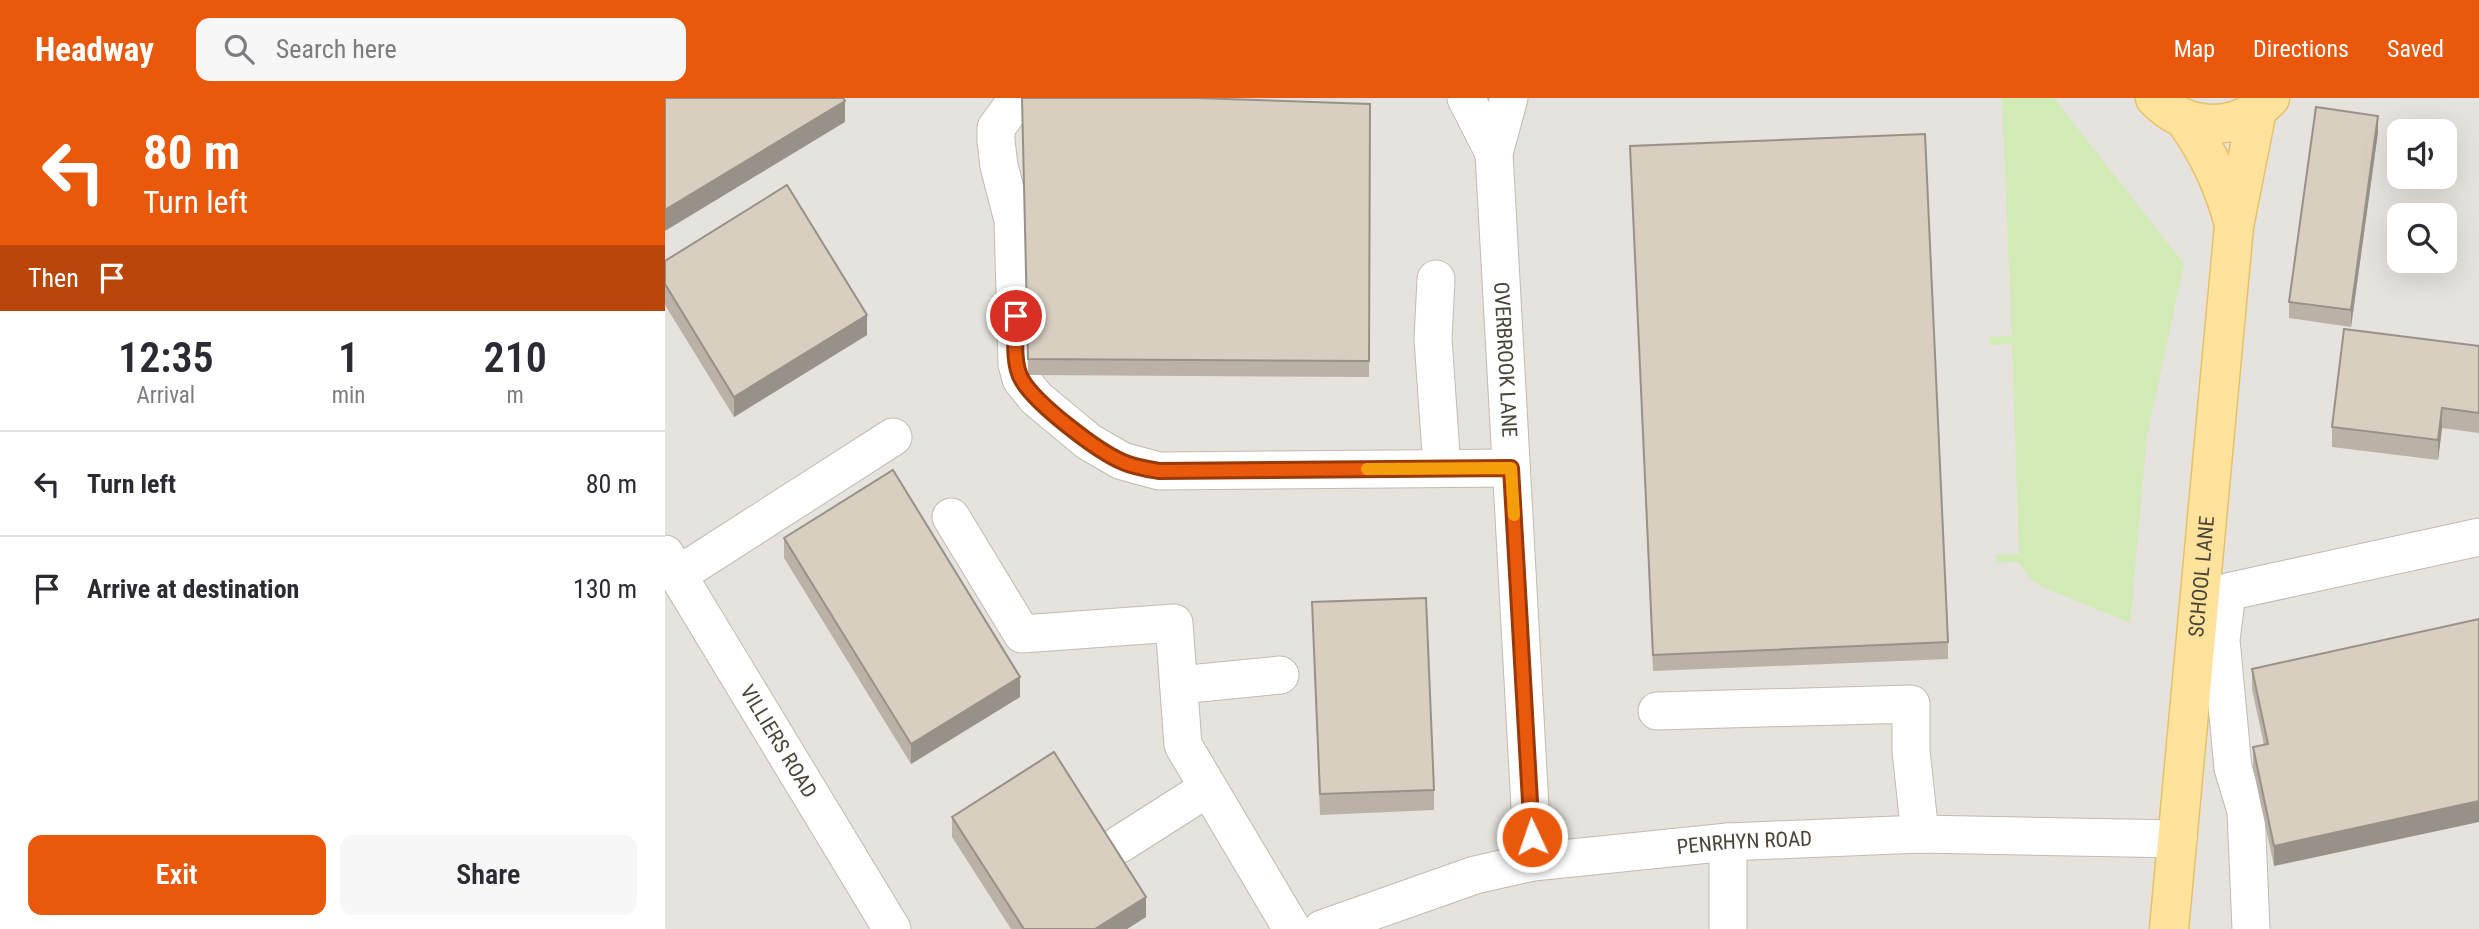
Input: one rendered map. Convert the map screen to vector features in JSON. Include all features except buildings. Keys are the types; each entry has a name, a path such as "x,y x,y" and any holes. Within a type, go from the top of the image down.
{"main road":[{"path":"2155,98 2165,109 2185,120 2204,124 2222,124 2241,119 2264,104"},
{"name":"SCHOOL LANE","path":"2169,929 2234,226 2264,104"},
{"name":"SCHOOL LANE","path":"2185,120 2207,152 2225,192 2234,226"}],"street":[{"path":"1018,98 996,128 999,166 1013,220 1017,364 1021,379 1036,398 1089,442 1122,461 1144,468 1173,471 1511,468"},
{"name":"OVERBROOK LANE","path":"1466,98 1494,153"},
{"name":"OVERBROOK LANE","path":"1509,98 1494,153 1533,862"},
{"path":"1436,279 1433,339 1442,468"},
{"path":"671,565 893,437"},
{"path":"951,517 1022,634 1174,623 1183,745 1291,929"},
{"path":"2251,929 2246,811 2233,768 2221,640 2227,592 2479,537"},
{"name":"VILLIERS ROAD","path":"671,565 892,929"},
{"path":"1179,685 1280,675"},
{"path":"1657,711 1911,704 1912,751 1920,834"},
{"path":"1120,844 1208,788"},
{"name":"PENRHYN ROAD","path":"1322,929 1475,875 1533,862 1728,842 1920,834 2178,839"},
{"path":"1728,842 1728,929"}],"shaded area":[{"path":"665,98 2479,98 2479,929 665,929"}],"green space":[{"path":"2002,98 2054,98 2184,264 2147,435 2130,623 2043,587 2030,578 2018,562 1997,563 1996,555 2019,554 2012,344 1990,345 1989,337 2012,336"}],"slow traffic":[{"path":"1367,469 1511,468 1514,515"}],"route":[{"path":"1016,316 1017,364 1021,379 1036,398 1089,442 1122,461 1144,468 1159,471 1511,468 1532,837"}]}
